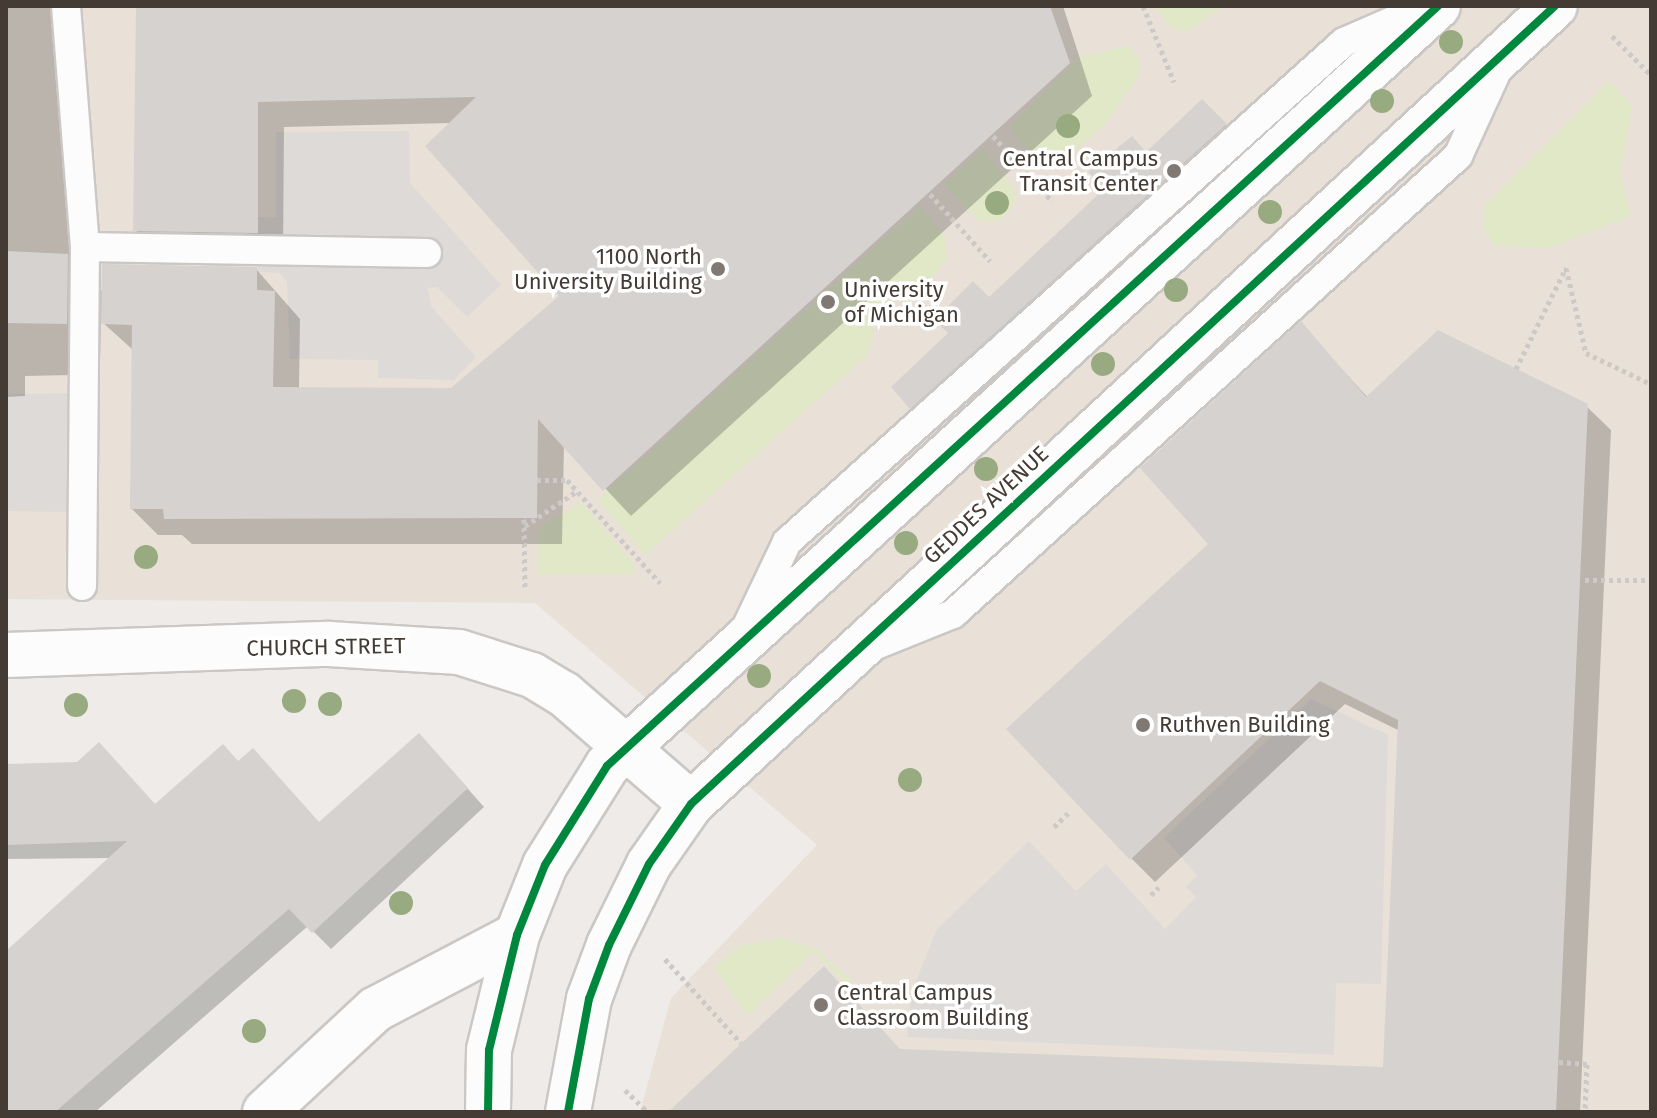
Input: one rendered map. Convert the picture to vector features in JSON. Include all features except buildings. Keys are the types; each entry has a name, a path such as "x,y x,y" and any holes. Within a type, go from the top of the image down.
{"street":[{"path":"488,1112 491,1038 517,935 572,815 624,747 1438,6"},
{"name":"GEDDES AVENUE","path":"568,1112 589,999 609,945 649,864 691,804 1555,6"},
{"name":"CHURCH STREET","path":"6,655 329,644 459,652 532,675 691,804"},
{"path":"265,1112 376,1009 517,935"}],"lane":[{"path":"66,6 85,247 82,586"},
{"path":"741,639 787,542 1344,42 1428,6"},
{"path":"85,247 427,253"}],"path":[{"path":"1143,6 1174,82"},
{"path":"1612,36 1651,75"},
{"path":"993,136 1052,201"},
{"path":"930,194 990,261"},
{"path":"1516,369 1566,268 1586,353 1651,384"},
{"path":"537,480 567,480 660,583"},
{"path":"525,587 524,522 577,491"},
{"path":"1585,580 1651,580"},
{"path":"1054,827 1069,812"},
{"path":"1151,895 1159,887"},
{"path":"665,959 741,1043"},
{"path":"1559,1062 1587,1064 1585,1112"},
{"path":"621,1087 648,1112"}],"shaded area":[{"name":"University of Michigan","path":"6,6 1651,6 1651,1112 640,1112 671,998 817,845 535,603 6,599"},
{"path":"409,131 410,183 501,285 467,317 437,287 428,288 431,306 476,357 454,380 378,378 378,360 290,359 287,282 280,273 257,272 258,217 276,217 276,132"},
{"path":"67,393 67,512 6,511 6,394"},
{"path":"1311,699 1388,735 1381,984 1336,983 1334,1055 907,1037 912,991 937,929 1029,841 1076,891 1106,864 1165,929 1196,897 1186,887 1197,875 1164,838"}],"green space":[{"path":"1154,6 1226,6 1187,31 1172,29"},
{"path":"1129,46 1140,58 1139,75 1108,122 1064,160 1033,157 1009,127 1080,57"},
{"path":"1609,81 1632,106 1620,174 1631,216 1549,248 1495,246 1483,229 1483,207"},
{"path":"983,149 1014,189 1016,201 1002,220 978,221 944,184"},
{"path":"920,206 945,238 947,260 905,305 899,297 879,308 867,355 645,555 597,500"},
{"path":"581,502 635,565 634,574 537,574 538,529"},
{"path":"781,938 816,949 852,981 847,985 813,952 748,1016 714,968 741,945"}],"cycle path":[{"path":"488,1112 489,1050 517,935 545,865 607,766 1438,6"},
{"path":"568,1112 589,999 609,945 649,864 691,804 1555,6"}],"place":[{"name":"Central Campus Transit Center","path":"1174,171"},
{"name":"1100 North University Building","path":"718,269"},
{"name":"University of Michigan","path":"828,302"},
{"name":"Ruthven Building","path":"1143,725"},
{"name":"Central Campus Classroom Building","path":"821,1005"}]}
